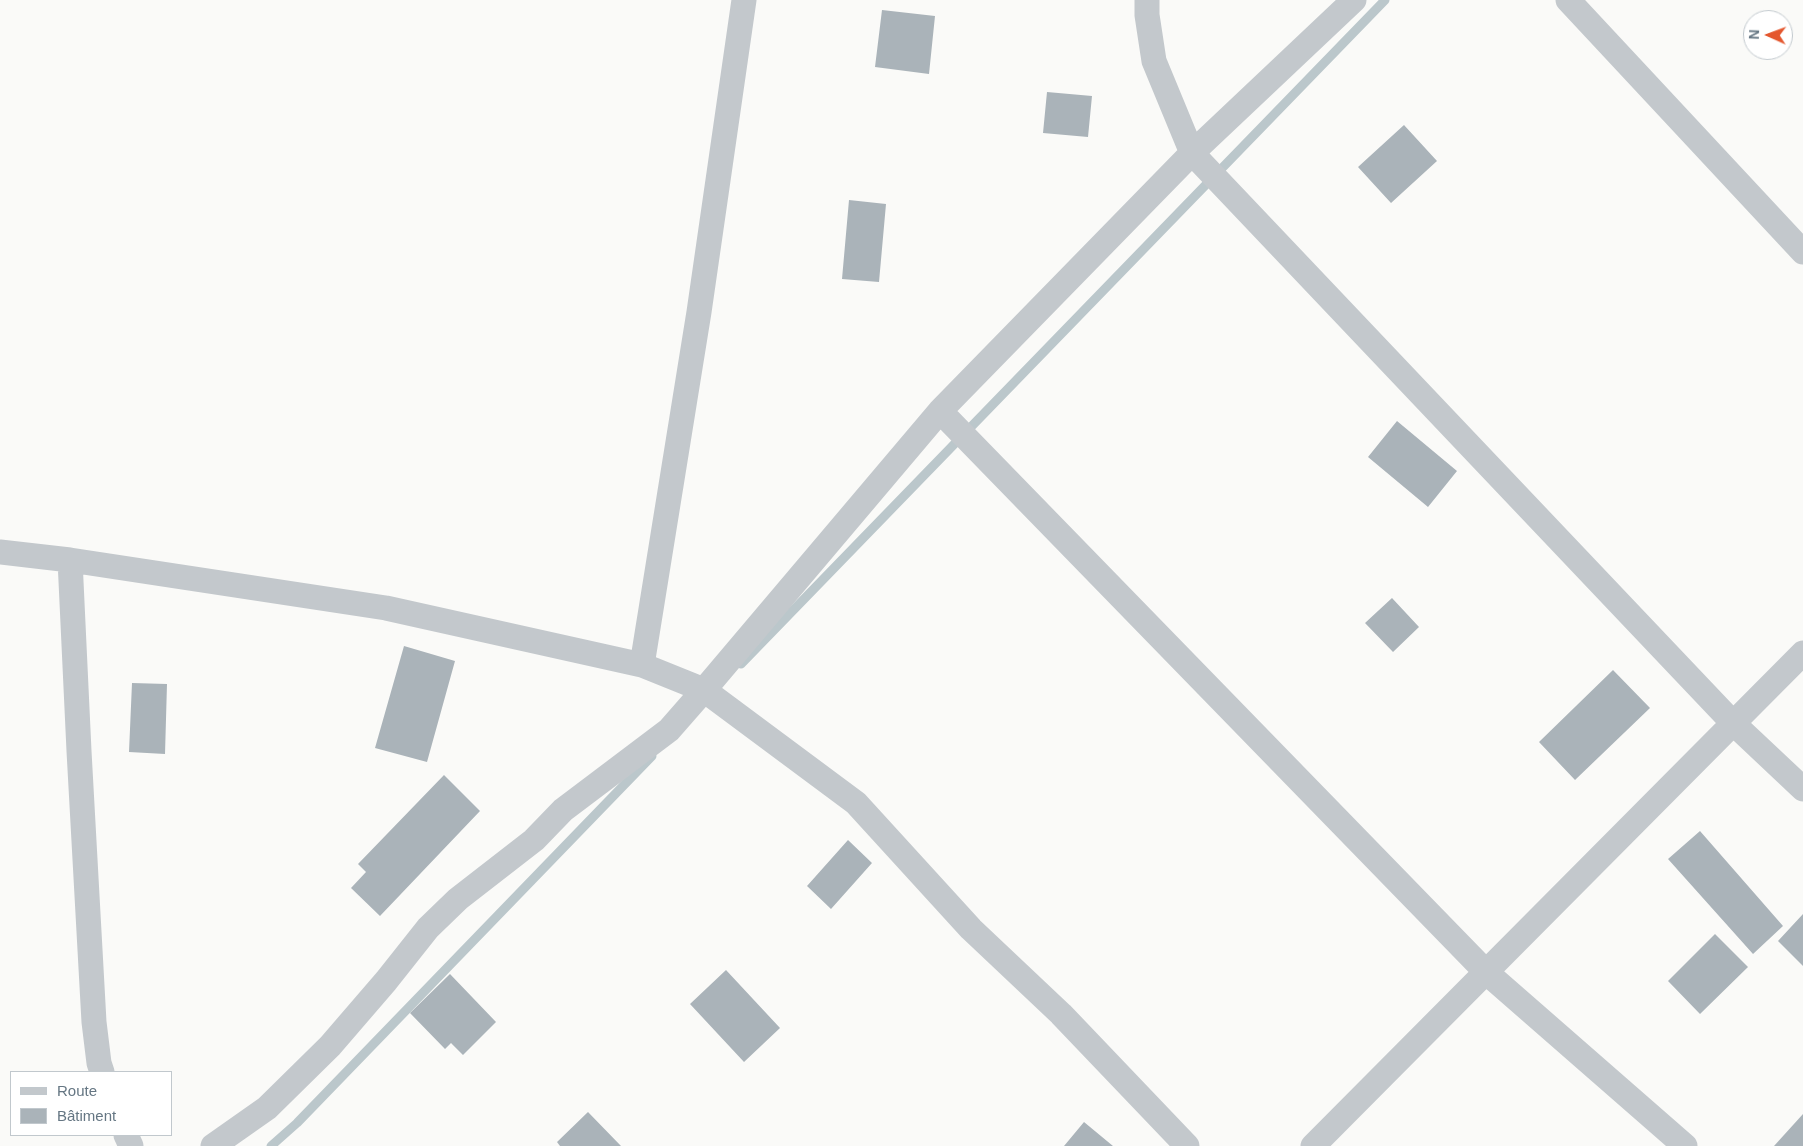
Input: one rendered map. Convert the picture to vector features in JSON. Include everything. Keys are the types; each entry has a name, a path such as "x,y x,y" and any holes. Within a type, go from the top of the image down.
{"street":[{"path":"642,665 699,312 744,0"},
{"path":"1147,0 1147,15 1154,61 1192,153 1733,723 1803,789"},
{"path":"213,1146 267,1108 330,1046 428,928 458,899 534,840 563,810 668,730 940,411 1192,153 1354,0"},
{"path":"1568,0 1803,252"},
{"path":"940,411 1486,973 1685,1146"},
{"path":"0,552 70,560 386,608 642,665 704,690 856,804 971,929 1061,1014 1187,1146"},
{"path":"70,560 78,751 94,1022 102,1071"},
{"path":"1313,1146 1803,653"}],"building":[{"path":"882,10 935,16 929,74 875,67"},
{"path":"1047,92 1092,96 1088,137 1043,133"},
{"path":"1404,125 1437,161 1391,203 1358,167"},
{"path":"849,200 886,204 879,282 842,279"},
{"path":"1397,421 1457,471 1428,507 1368,457"},
{"path":"1392,598 1419,627 1393,652 1365,623"},
{"path":"404,646 455,661 427,762 375,748"},
{"path":"1613,670 1650,708 1575,780 1539,742"},
{"path":"132,683 167,684 165,754 129,752"},
{"path":"444,775 480,811 380,916 351,888 366,872 358,864"},
{"path":"1700,831 1783,926 1753,954 1668,859"},
{"path":"848,840 872,863 831,909 807,886"},
{"path":"1803,914 1803,966 1778,941"},
{"path":"1715,934 1748,967 1700,1014 1668,981"},
{"path":"726,970 780,1028 744,1062 690,1004"},
{"path":"450,974 496,1022 463,1055 451,1043 445,1049 410,1013"},
{"path":"588,1112 621,1146 560,1146 557,1142"},
{"path":"1803,1114 1803,1146 1774,1146"},
{"path":"1084,1122 1113,1146 1064,1146"}],"waterway":[{"path":"741,664 1385,0"},
{"path":"271,1146 297,1123 652,756"}]}
